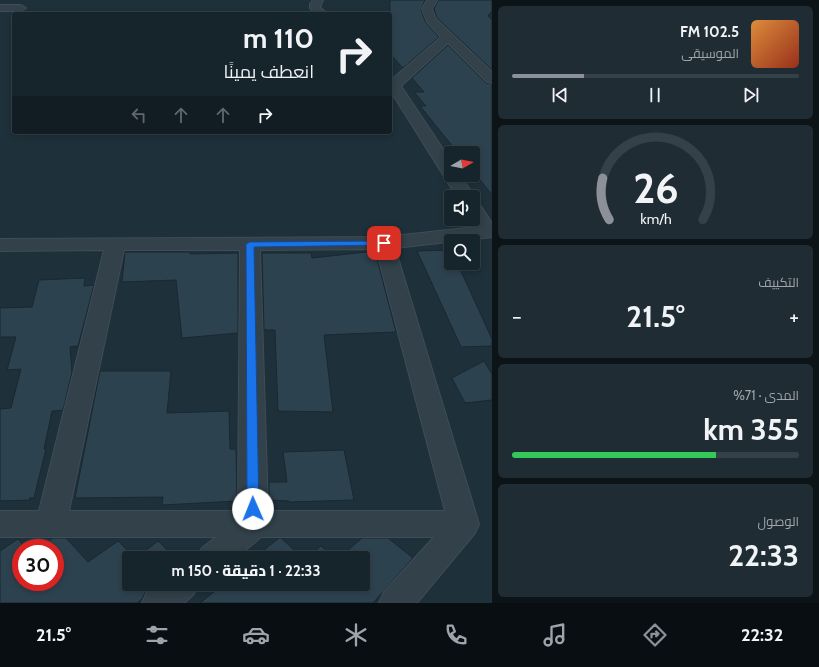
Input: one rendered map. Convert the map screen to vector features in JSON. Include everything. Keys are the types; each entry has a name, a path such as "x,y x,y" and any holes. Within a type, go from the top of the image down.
{"street":[{"path":"318,0 314,4 315,8 320,12"},
{"path":"432,0 427,9 428,16 492,79"},
{"path":"0,8 22,8"},
{"path":"444,164 394,85 399,72 450,36"},
{"path":"480,218 490,232"},
{"path":"0,245 384,243 490,232"},
{"path":"384,243 464,524"},
{"path":"51,524 115,244"},
{"path":"250,244 253,525"},
{"path":"0,524 464,524"},
{"path":"396,603 464,524"},
{"path":"221,551 253,525"},
{"path":"159,603 174,591"}],"building":[{"path":"390,0 425,0 421,10 426,23 439,37 403,68 392,56 392,12 390,12"},
{"path":"438,0 492,0 492,11 488,16 492,20 492,70 437,18 434,9"},
{"path":"448,45 486,83 492,84 492,195 480,180 480,146 452,146 420,106 426,106 414,92 424,92 412,78"},
{"path":"444,250 444,270 460,270 492,339 492,346 461,347 417,251"},
{"path":"375,251 396,332 324,335 333,412 278,411 275,330 264,330 262,253 311,253 312,258"},
{"path":"125,252 190,252 190,254 238,253 238,333 182,338 176,280 122,282"},
{"path":"85,278 84,286 94,285 78,346 70,347 72,372 63,410 52,411 44,449 46,449 34,498 29,498 31,500 0,501 0,409 11,408 21,369 7,370 16,337 0,337 0,308 32,307 39,280"},
{"path":"484,361 492,374 492,400 465,403 452,378"},
{"path":"100,371 171,371 167,413 229,411 230,449 236,449 237,501 162,505 163,497 75,498"},
{"path":"344,450 354,500 289,502 269,500 269,482 287,482 283,452"},
{"path":"66,538 88,562 118,541 128,551 122,551 122,591 146,591 142,599 137,603 0,603 0,551 12,543 12,591 64,591 64,539 52,539"},
{"path":"281,538 295,551 263,551"},
{"path":"362,538 388,538 413,558 373,603 200,603 215,591 370,591 370,551 347,551"},
{"path":"158,541 168,551 145,551"},
{"path":"321,546 327,551 315,551"}],"route":[{"path":"253,509 250,244 384,243"}]}
